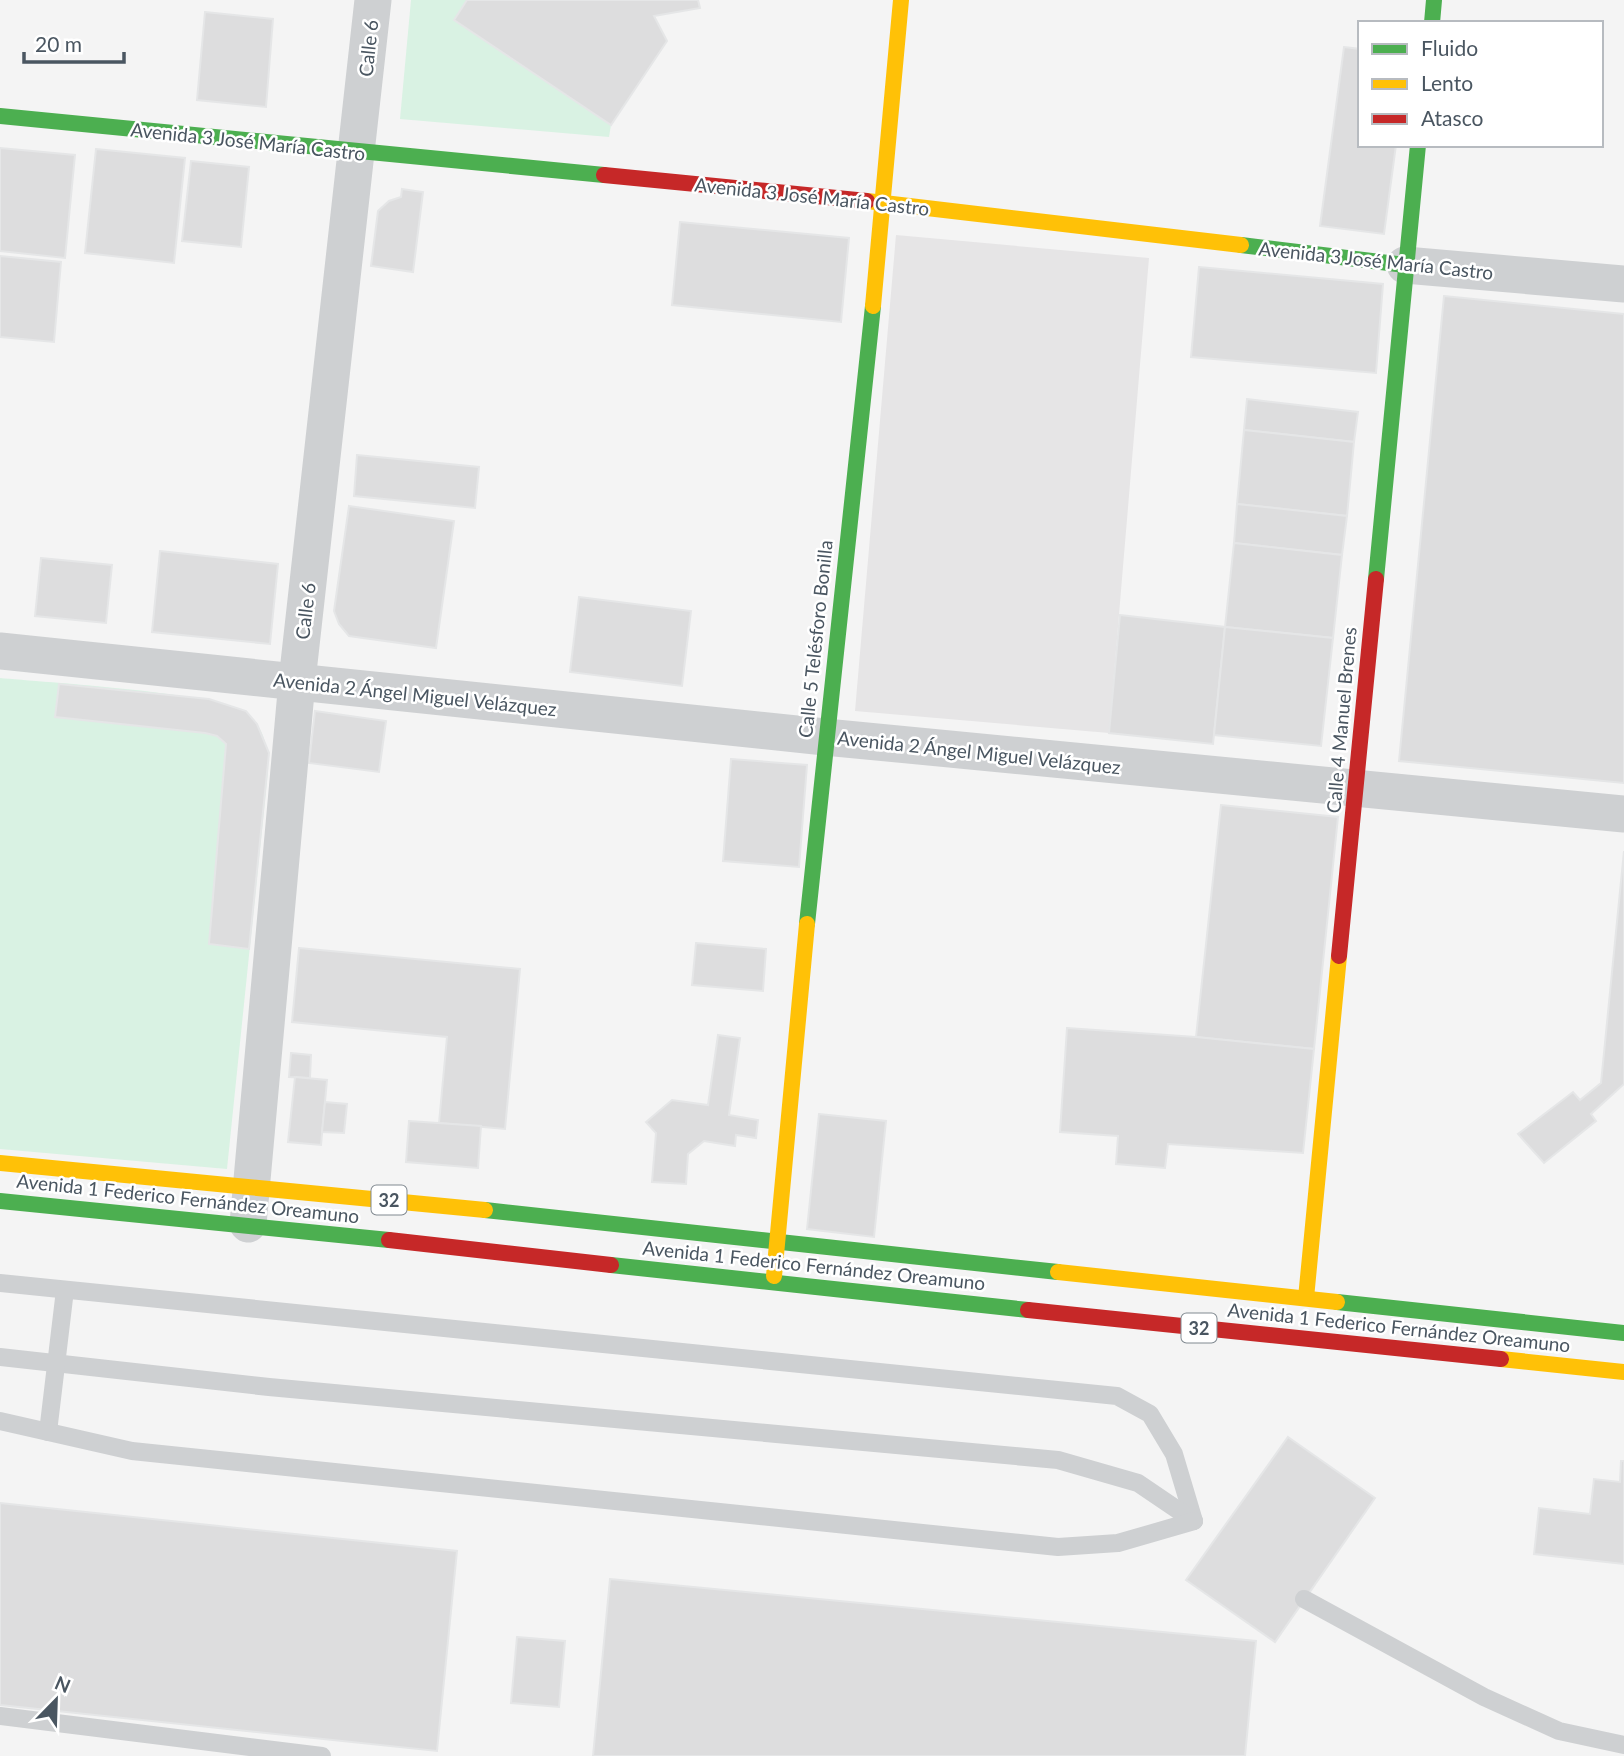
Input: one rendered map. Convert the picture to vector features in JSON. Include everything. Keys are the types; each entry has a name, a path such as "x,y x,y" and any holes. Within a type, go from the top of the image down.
{"main road":[{"name":"Calle 5 Telésforo Bonilla","path":"774,1283 825,737 885,203 901,0"},
{"path":"1432,21 1434,0"},
{"name":"Avenida 3 José María Castro","path":"0,116 885,203 1405,265"},
{"name":"Calle 4 Manuel Brenes","path":"1306,1298 1418,147"},
{"name":"Avenida 1 Federico Fernández Oreamuno","path":"0,1163 250,1185 1624,1333"},
{"name":"Avenida 1 Federico Fernández Oreamuno","path":"0,1201 248,1224 774,1283 1624,1372"}],"street":[{"name":"Calle 6","path":"248,1224 297,681 373,0"},
{"name":"Avenida 3 José María Castro","path":"1405,265 1624,284"},
{"name":"Avenida 2 Ángel Miguel Velázquez","path":"0,651 825,737 1624,814"},
{"path":"1301,1339 1306,1298"}],"lane":[{"path":"0,1283 1118,1396 1150,1414 1174,1454 1194,1521"},
{"path":"48,1432 65,1290"},
{"path":"0,1357 269,1387 1058,1460 1139,1483 1194,1521"},
{"path":"0,1421 132,1451 1058,1547 1118,1543 1194,1521"},
{"path":"1304,1599 1484,1697 1547,1726 1624,1745"},
{"path":"0,1716 321,1756"}],"shaded area":[{"path":"896,235 1149,258 1109,733 855,711"}],"green space":[{"path":"411,0 467,0 454,20 611,125 609,137 400,119"},
{"path":"0,678 170,694 204,700 247,713 258,725 268,755 268,771 227,1169 0,1149"}],"building":[{"path":"467,0 698,0 700,8 654,16 667,41 611,125 454,20"},
{"path":"205,12 273,19 266,107 197,100"},
{"path":"1344,47 1358,49 1358,147 1396,147 1384,234 1320,226"},
{"path":"0,148 75,155 65,258 0,251"},
{"path":"96,149 185,158 174,263 85,253"},
{"path":"191,161 249,167 241,247 182,241"},
{"path":"402,189 423,192 413,272 371,266 378,211 389,201 401,197"},
{"path":"680,222 849,238 841,322 672,305"},
{"path":"0,256 61,262 54,342 0,337"},
{"path":"1199,267 1383,284 1376,373 1191,357"},
{"path":"1444,296 1624,314 1624,783 1399,761"},
{"path":"1247,399 1358,412 1354,442 1244,430"},
{"path":"1244,430 1354,442 1347,516 1237,504"},
{"path":"357,455 479,467 475,508 354,496"},
{"path":"1237,504 1347,516 1342,555 1234,543"},
{"path":"349,506 454,521 436,648 349,636 339,624 334,611"},
{"path":"1234,543 1342,555 1333,638 1225,627"},
{"path":"160,551 278,564 270,644 152,632"},
{"path":"41,558 112,565 106,623 35,616"},
{"path":"579,597 691,611 682,686 570,672"},
{"path":"1120,615 1225,627 1213,744 1109,733"},
{"path":"1225,627 1333,638 1321,746 1214,735"},
{"path":"59,684 209,699 246,711 257,724 269,753 249,949 209,944 226,744 217,736 205,733 55,717"},
{"path":"315,711 386,721 379,772 309,763"},
{"path":"731,759 807,765 799,867 723,861"},
{"path":"1221,805 1338,817 1314,1049 1196,1037"},
{"path":"1624,851 1624,1084 1591,1114 1596,1121 1544,1163 1518,1134 1573,1092 1580,1100 1601,1083"},
{"path":"696,943 766,949 763,991 692,985"},
{"path":"299,948 520,969 505,1129 439,1123 447,1037 292,1022"},
{"path":"1067,1028 1314,1049 1303,1153 1168,1144 1165,1168 1116,1164 1118,1136 1060,1132"},
{"path":"718,1035 740,1038 729,1115 758,1120 756,1138 736,1135 735,1146 704,1141 688,1154 686,1184 652,1182 656,1133 646,1122 672,1100 708,1105"},
{"path":"291,1053 311,1055 310,1078 289,1077"},
{"path":"295,1077 327,1080 321,1145 288,1142"},
{"path":"325,1102 347,1104 344,1133 322,1132"},
{"path":"819,1114 886,1121 874,1237 807,1229"},
{"path":"409,1121 481,1126 478,1168 406,1162"},
{"path":"1288,1437 1375,1498 1275,1642 1186,1580"},
{"path":"1621,1461 1624,1461 1624,1564 1534,1554 1539,1508 1590,1514 1594,1479 1620,1482"},
{"path":"0,1503 457,1551 437,1751 0,1705"},
{"path":"610,1579 1256,1641 1245,1756 593,1756"},
{"path":"517,1637 565,1641 559,1707 511,1703"}],"traffic: fast":[{"path":"1432,21 1434,0"},
{"path":"0,116 604,175"},
{"path":"1376,579 1418,147"},
{"path":"1241,245 1405,265"},
{"path":"807,924 873,306"},
{"path":"0,1201 389,1240"},
{"path":"485,1210 1058,1272"},
{"path":"611,1265 1028,1310"},
{"path":"1337,1302 1624,1333"}],"traffic: slow":[{"path":"873,306 901,0"},
{"path":"867,201 1241,245"},
{"path":"774,1276 807,924"},
{"path":"1306,1298 1339,956"},
{"path":"0,1163 485,1210"},
{"path":"1058,1272 1337,1302"},
{"path":"1501,1359 1624,1372"}],"traffic: jam":[{"path":"604,175 867,201"},
{"path":"1339,956 1376,579"},
{"path":"389,1240 611,1265"},
{"path":"1028,1310 1501,1359"}]}
